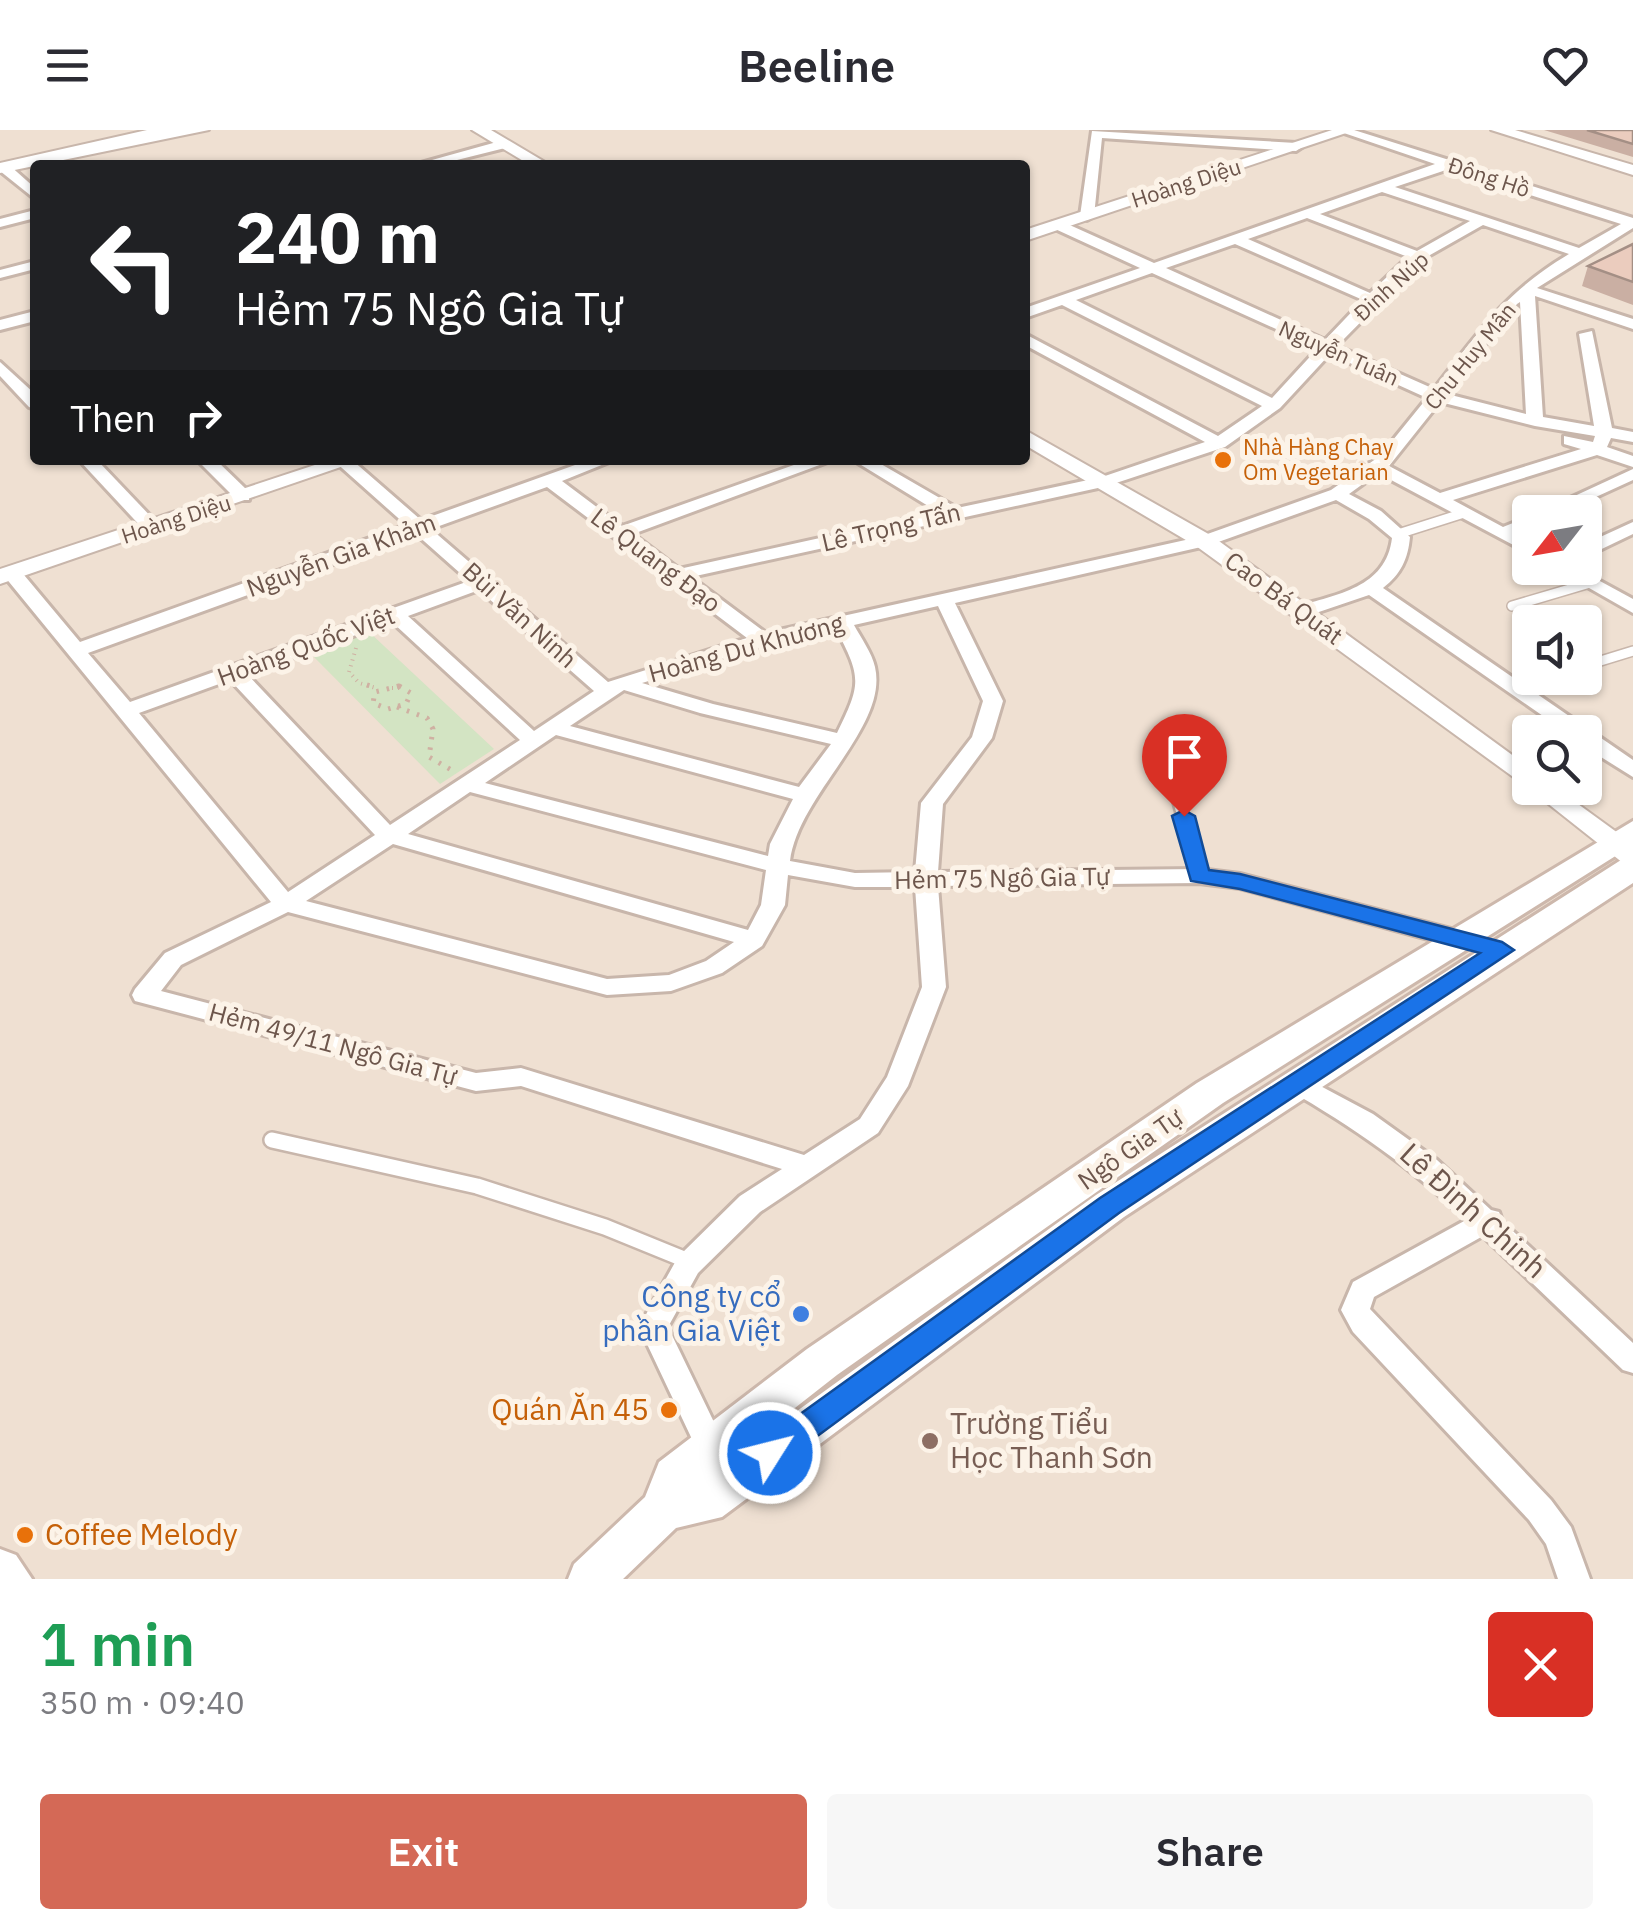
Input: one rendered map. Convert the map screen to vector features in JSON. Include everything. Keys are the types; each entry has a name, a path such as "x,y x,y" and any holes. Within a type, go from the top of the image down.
{"main road":[{"name":"Ngô Gia Tự","path":"591,1579 664,1509 675,1476 710,1445 838,1351 1265,1059 1458,939 1628,850"},
{"name":"Ngô Gia Tự","path":"664,1509 706,1503 1110,1206 1502,950 1628,850"},
{"path":"1458,939 1502,950"},
{"path":"1265,1059 1296,1082"},
{"path":"0,1570 9,1579"}],"street":[{"path":"47,160 168,130"},
{"path":"68,160 201,130"},
{"path":"480,130 533,160"},
{"name":"Hoàng Diệu","path":"1030,234 1346,130"},
{"name":"Đông Hồ","path":"1346,130 1633,222"},
{"path":"1499,130 1633,166"},
{"path":"1522,130 1633,166"},
{"path":"1087,216 1096,134 1229,136 1296,147"},
{"path":"441,160 504,144"},
{"path":"3,171 30,164"},
{"path":"1030,311 1449,164"},
{"path":"3,171 30,168"},
{"path":"3,171 30,191"},
{"path":"1384,188 1580,253"},
{"path":"1308,214 1418,256"},
{"path":"0,222 30,215"},
{"name":"Đinh Núp","path":"1107,481 1219,443 1274,405 1372,298 1418,256 1482,220"},
{"name":"Chu Huy Mân","path":"1204,540 1336,494 1377,466 1527,288 1633,222"},
{"name":"Nguyễn Tuân","path":"1058,225 1438,397 1602,441 1633,438"},
{"path":"1235,238 1372,298"},
{"path":"0,274 30,266"},
{"path":"1535,421 1527,288 1633,324"},
{"path":"1064,300 1274,405"},
{"path":"0,325 30,317"},
{"path":"1588,334 1602,441"},
{"path":"1030,342 1219,443"},
{"path":"0,368 30,399"},
{"path":"1450,418 1470,415 1602,441 1633,462"},
{"name":"Cao Bá Quát","path":"1030,439 1204,540 1512,767"},
{"path":"1440,499 1602,441"},
{"path":"93,465 151,527"},
{"path":"211,465 242,496"},
{"name":"Hoàng Diệu","path":"6,575 334,465"},
{"name":"Bùi Văn Ninh","path":"350,465 484,582 614,688"},
{"name":"Nguyễn Gia Khảm","path":"77,650 591,465"},
{"path":"620,533 810,465"},
{"path":"870,465 952,513"},
{"path":"1377,466 1512,539"},
{"path":"1587,495 1633,474"},
{"name":"Lê Quang Đạo","path":"549,480 762,640"},
{"name":"Lê Trọng Tấn","path":"676,575 1107,481"},
{"path":"1303,611 1371,588 1398,565 1402,549 1398,534 1336,494"},
{"path":"1602,542 1633,527"},
{"path":"1503,534 1512,530"},
{"name":"Hoàng Dư Khương","path":"144,995 173,959 286,904 614,688 762,640 1204,540"},
{"path":"6,575 77,650 286,904 606,987 671,983 714,967 754,940 773,905 781,844 806,796 844,742 866,695 865,665 843,623"},
{"name":"Hoàng Quốc Việt","path":"128,710 484,582"},
{"path":"1594,585 1633,607"},
{"path":"1614,596 1633,586"},
{"path":"1371,588 1553,715"},
{"path":"710,1445 654,1328 691,1262 750,1204 869,1126 898,1079 934,987 926,882 932,803 982,738 993,701 944,600"},
{"path":"396,614 533,741"},
{"path":"234,672 387,836 754,940"},
{"path":"614,688 844,742"},
{"path":"553,728 806,796"},
{"path":"1602,749 1633,770"},
{"name":"Hẻm 75 Ngô Gia Tự","path":"470,782 778,866 855,880 1200,876 1258,886 1458,939"},
{"path":"1564,805 1628,850"},
{"name":"Hẻm 49/11 Ngô Gia Tự","path":"144,995 476,1082 520,1077 808,1167"},
{"name":"Lê Đình Chinh","path":"1296,1082 1402,1146 1489,1220 1633,1362"},
{"path":"1489,1220 1363,1290 1355,1310 1363,1324 1540,1510 1560,1537 1574,1579"}],"lane":[{"path":"1398,534 1464,513"},
{"path":"1515,605 1583,585"},
{"path":"1602,661 1633,651"},
{"path":"1168,757 1200,876"},
{"path":"272,1140 477,1186 605,1227 691,1262"}],"path":[{"path":"335,636 355,644 349,666 353,678 380,689"},
{"path":"397,707 410,700 409,690 392,686 372,696 373,703 420,714 431,722 428,750 436,764 470,782"}],"shaded area":[{"path":"0,130 1633,130 1633,1579 0,1579"}],"green space":[{"path":"368,631 494,749 440,784 310,653"}],"building":[{"path":"1587,130 1633,130 1633,144"},
{"path":"1633,244 1633,282 1588,266"}],"place":[{"name":"Nhà Hàng Chay Om Vegetarian","path":"1223,460"},
{"name":"Công ty cổ phần Gia Việt","path":"801,1314"},
{"name":"Quán Ăn 45","path":"669,1410"},
{"name":"Trường Tiểu Học Thanh Sơn","path":"930,1441"},
{"name":"Coffee Melody","path":"25,1535"}],"route":[{"path":"770,1453 1110,1206 1502,950 1240,881 1200,876 1184,816"}]}
